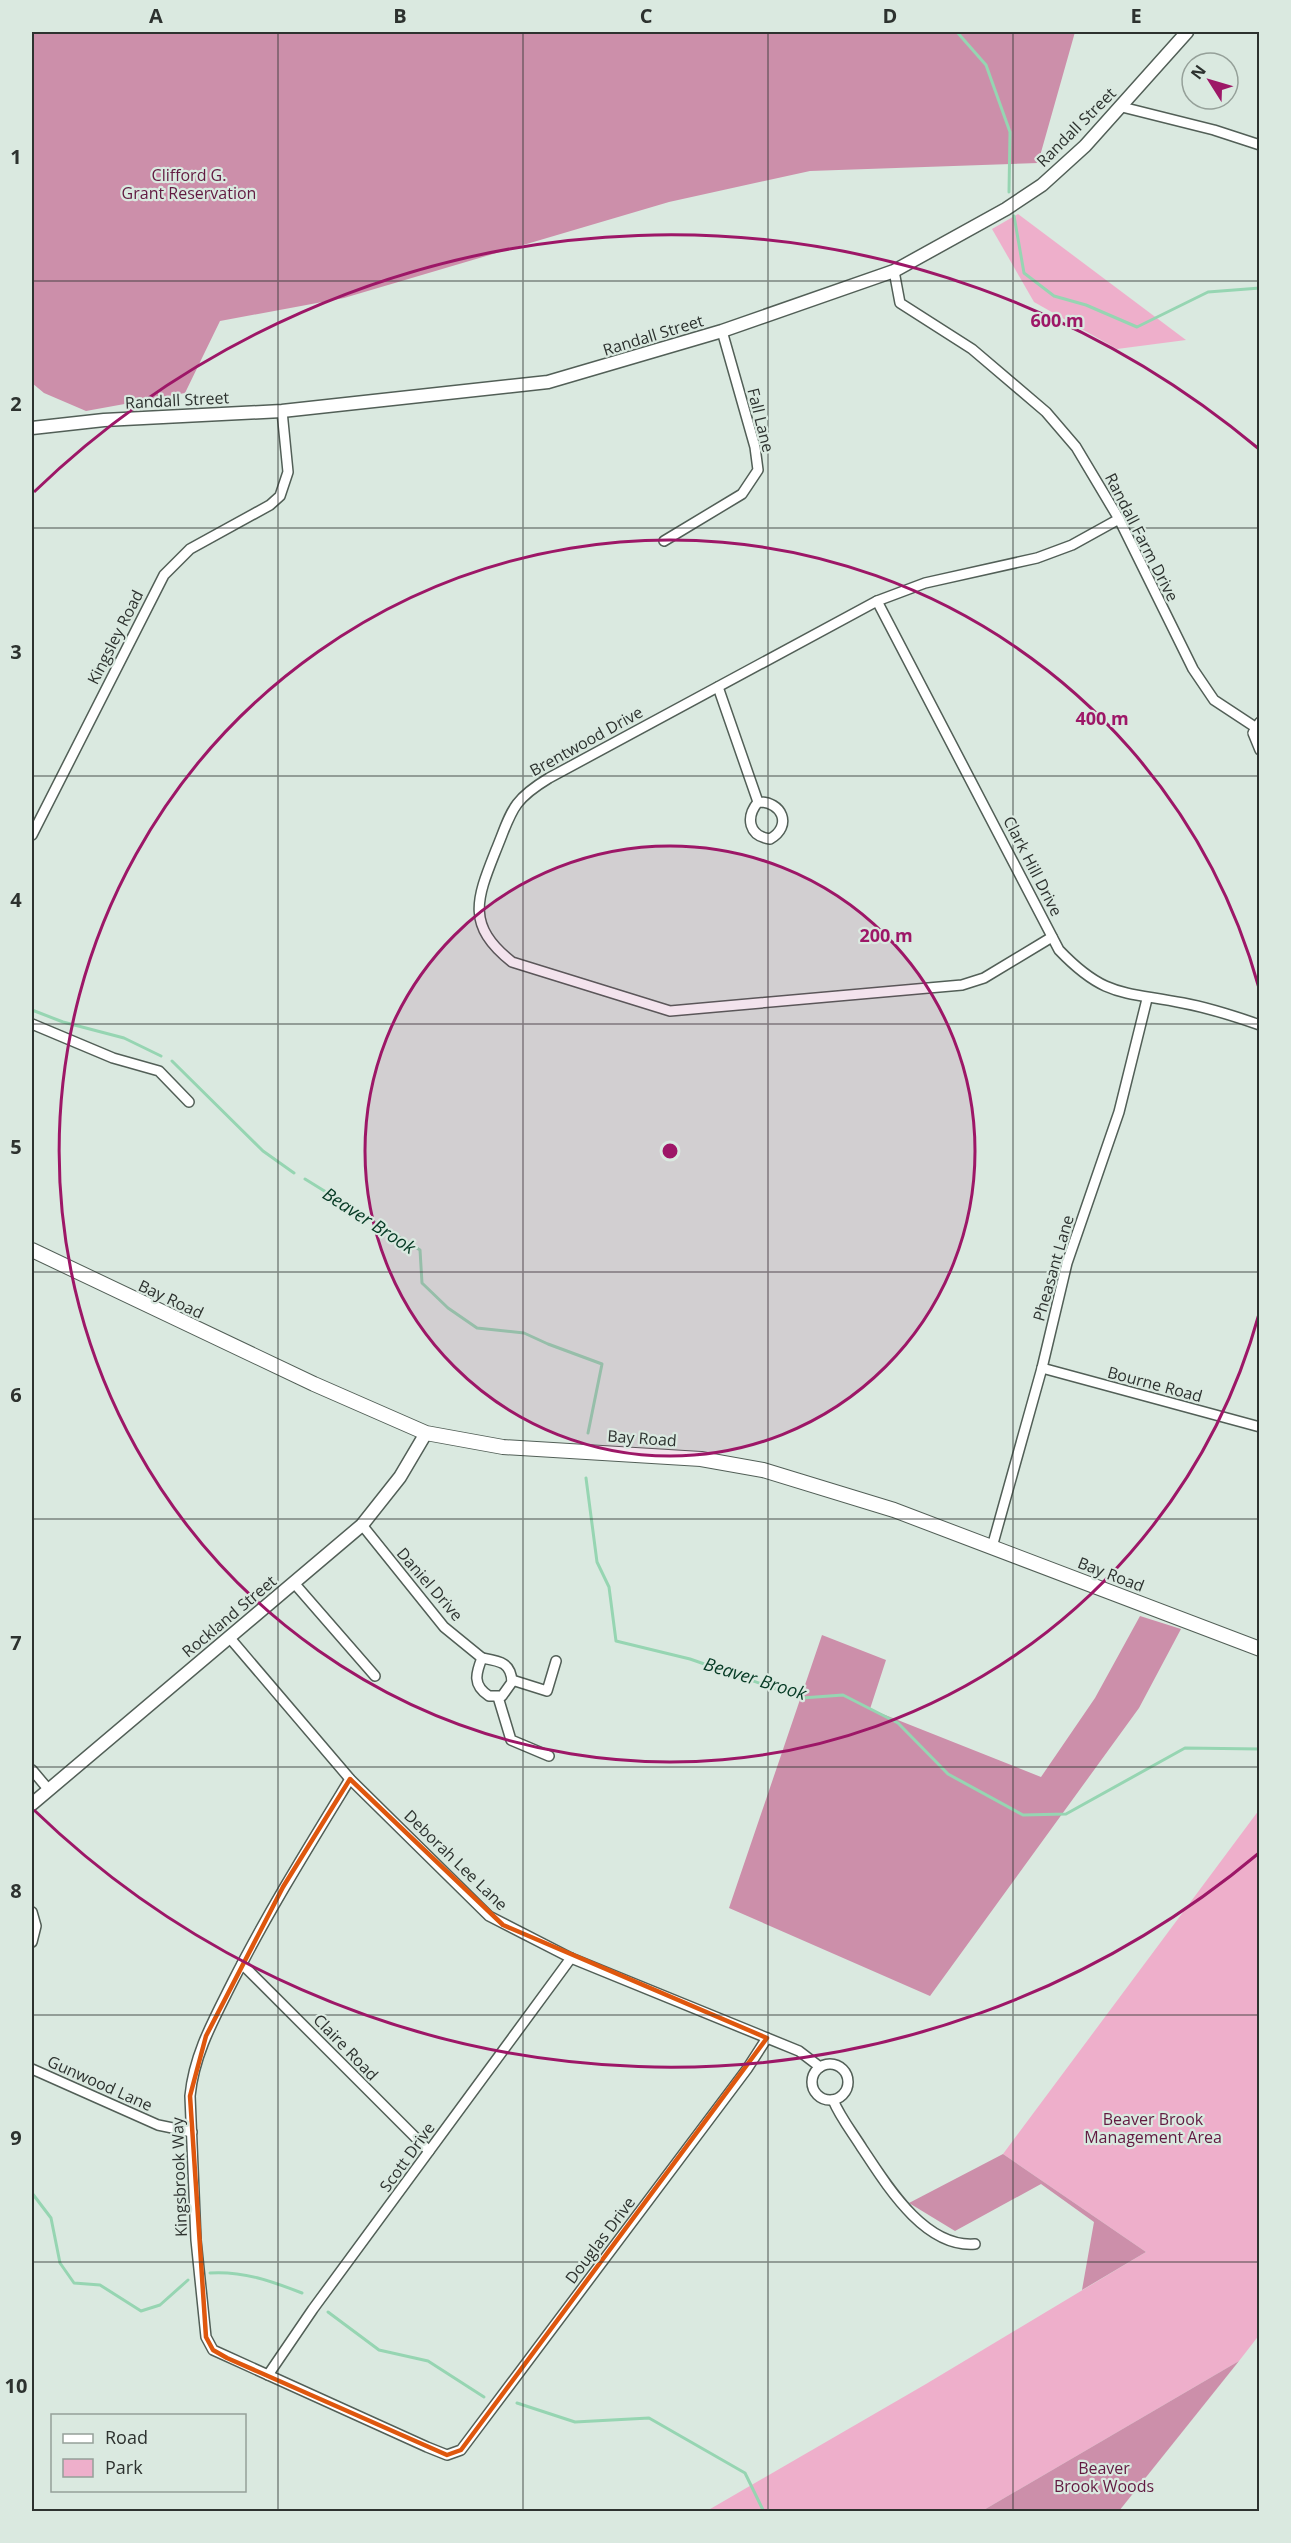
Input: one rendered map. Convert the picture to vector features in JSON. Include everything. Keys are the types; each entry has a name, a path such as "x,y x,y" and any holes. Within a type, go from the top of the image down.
{"main road":[{"name":"Bay Road","path":"32,1250 314,1384 426,1433 503,1447 701,1459 763,1470 894,1510 1260,1649"}],"street":[{"name":"Randall Street","path":"32,429 104,420 282,411 548,382 722,331 894,271 1006,209 1042,185 1085,146 1187,32"},
{"path":"1122,107 1214,130 1260,145"},
{"name":"Randall Farm Drive","path":"894,271 900,303 972,349 1046,412 1076,447 1119,519 1193,669 1214,700 1257,724 1253,740 1260,750"},
{"name":"Fall Lane","path":"664,541 742,494 758,470 755,447 722,331"},
{"name":"Kingsley Road","path":"32,835 164,575 175,562 196,545 276,500 285,486 288,472 282,411"},
{"name":"Brentwood Drive","path":"1052,937 984,978 962,985 670,1011 512,962 495,949 484,929 478,906 481,885 510,813 526,792 878,601 925,583 1037,558 1072,545 1119,519"},
{"name":"Clark Hill Drive","path":"878,601 962,759 1059,950 1078,970 1096,983 1128,995 1214,1009 1260,1025"},
{"path":"718,687 758,802"},
{"name":"Pheasant Lane","path":"992,1547 1042,1368 1068,1263 1119,1112 1147,999"},
{"path":"32,1024 114,1058 159,1071 189,1102"},
{"name":"Bourne Road","path":"1042,1368 1260,1427"},
{"name":"Rockland Street","path":"32,1804 362,1525 400,1477 426,1433"},
{"name":"Daniel Drive","path":"362,1525 444,1627 482,1658 497,1659 505,1664 512,1680"},
{"path":"294,1583 375,1676"},
{"name":"Deborah Lee Lane","path":"229,1637 350,1779 489,1916 572,1958 799,2050 820,2067 836,2065 846,2074 848,2086 846,2092 833,2100"},
{"path":"482,1658 476,1672 477,1683 485,1694 498,1697 506,1693 512,1680 547,1691 555,1661"},
{"path":"498,1697 511,1740 549,1756"},
{"path":"32,1770 49,1790"},
{"name":"Kingsbrook Way","path":"350,1779 284,1887 242,1964 198,2055 190,2096 196,2240 206,2337 213,2350 416,2443 453,2455"},
{"path":"32,1912 36,1926 32,1942"},
{"name":"Scott Drive","path":"268,2375 313,2309 572,1958"},
{"name":"Claire Road","path":"242,1964 429,2151"},
{"name":"Douglas Drive","path":"453,2455 469,2440 767,2038"},
{"path":"820,2067 813,2076 813,2088 819,2097 833,2100 838,2112 901,2205 945,2238 957,2243 975,2244"},
{"name":"Gunwood Lane","path":"32,2069 158,2125 192,2132"}],"highlighted area":[{"path":"350,1779 503,1925 767,2038 461,2450 447,2455 213,2350 206,2337 190,2096 206,2036 283,1887"}],"green space":[{"name":"Clifford G. Grant Reservation","path":"32,32 1075,32 1038,163 810,171 669,202 344,298 220,321 185,393 86,411 44,393 32,383"},
{"path":"1018,214 1186,340 1117,349 1034,302 992,229"},
{"path":"1140,1616 1181,1629 1139,1708 930,1996 729,1908 822,1635 886,1660 870,1709 1041,1777 1095,1698"},
{"name":"Beaver Brook Management Area","path":"1259,1810 1260,2334 1239,2361 982,2511 705,2512 926,2384 1146,2252 1003,2154"},
{"path":"1003,2154 1146,2252 1082,2290 1094,2222 1041,2184 955,2231 909,2203"},
{"name":"Beaver Brook Woods","path":"1239,2361 1119,2511 982,2511"}],"waterway":[{"path":"957,32 986,65 1010,132 1009,192"},
{"path":"1014,216 1024,273 1054,296 1086,305 1137,327 1208,292 1260,288"},
{"name":"Beaver Brook","path":"32,1010 63,1022 124,1038 161,1056"},
{"name":"Beaver Brook","path":"172,1061 263,1151 294,1173"},
{"name":"Beaver Brook","path":"305,1179 420,1250 422,1283 448,1308 477,1328 524,1333 602,1364 588,1433"},
{"name":"Beaver Brook","path":"586,1478 597,1562 609,1587 616,1641 690,1659 802,1698 843,1695 898,1723 948,1774 1023,1815 1066,1814 1185,1748 1260,1749"},
{"path":"32,2193 51,2218 60,2263 74,2283 100,2285 141,2311 160,2305 188,2280"},
{"path":"210,2273 246,2275 302,2293"},
{"path":"328,2312 379,2350 428,2361 484,2397"},
{"path":"517,2403 575,2422 649,2418 745,2473 764,2512"}]}
